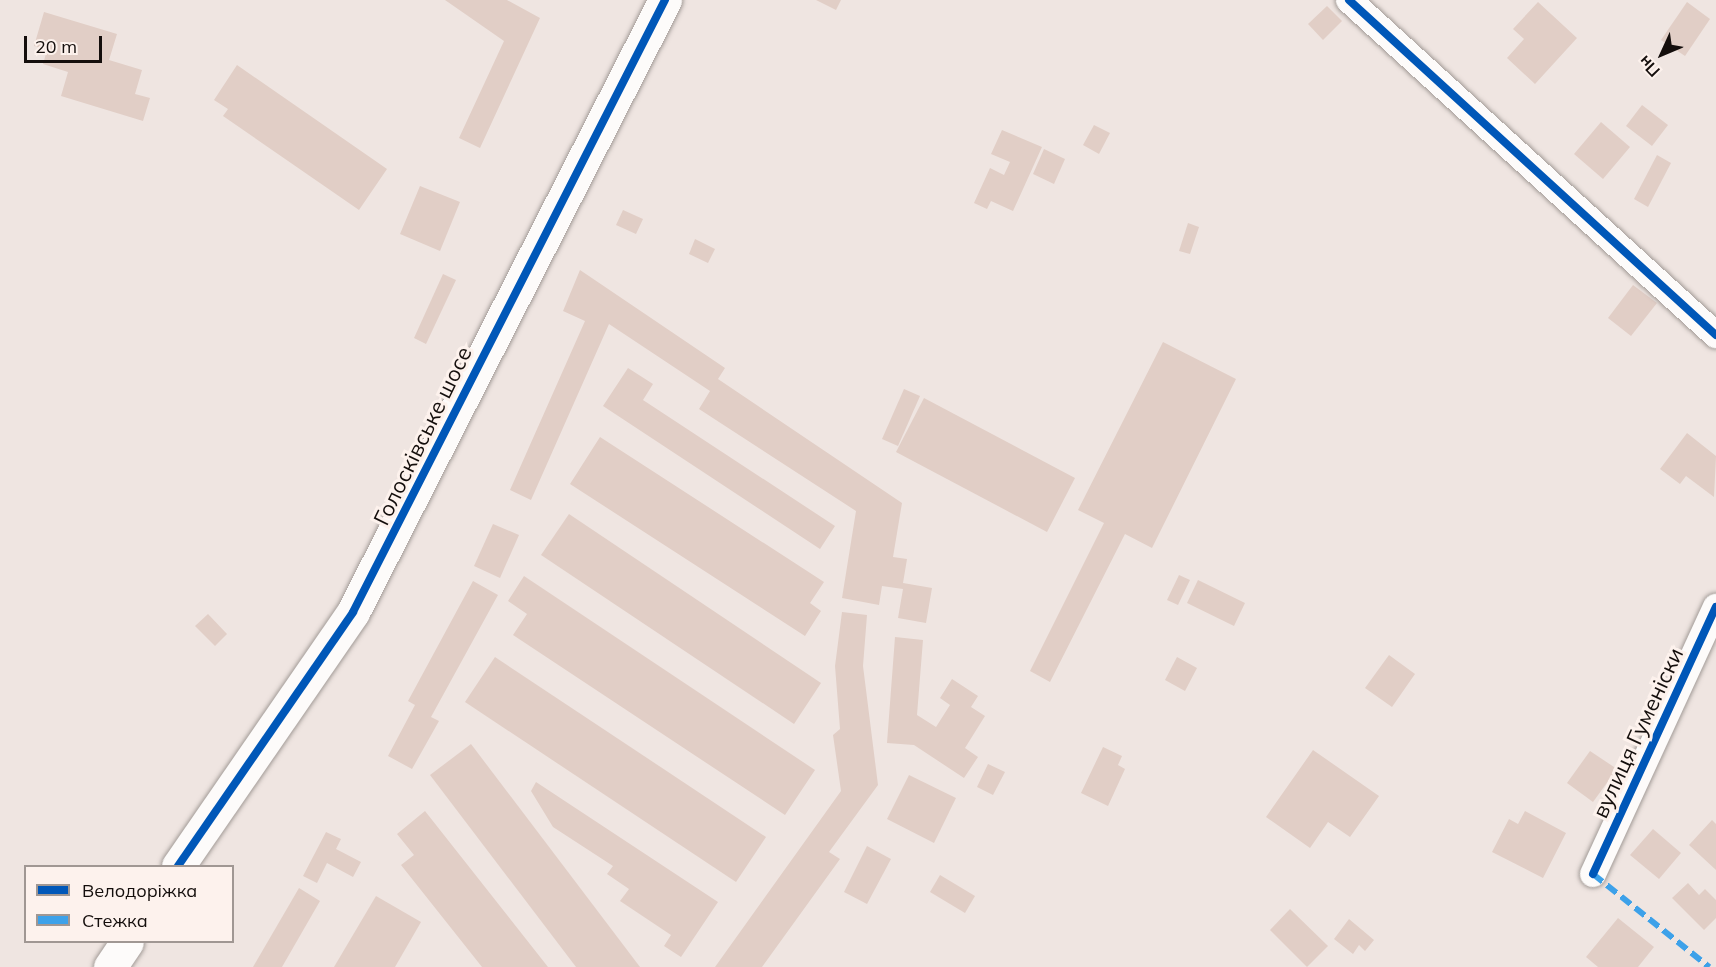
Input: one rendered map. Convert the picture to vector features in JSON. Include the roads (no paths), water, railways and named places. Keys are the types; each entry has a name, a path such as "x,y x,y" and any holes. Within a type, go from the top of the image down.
{"street":[{"name":"Голосківське шосе","path":"179,865 353,612 665,0"},
{"path":"1349,0 1716,335"},
{"name":"вулиця Гуменіски","path":"1593,874 1716,607"},
{"path":"110,967 126,943"}]}
